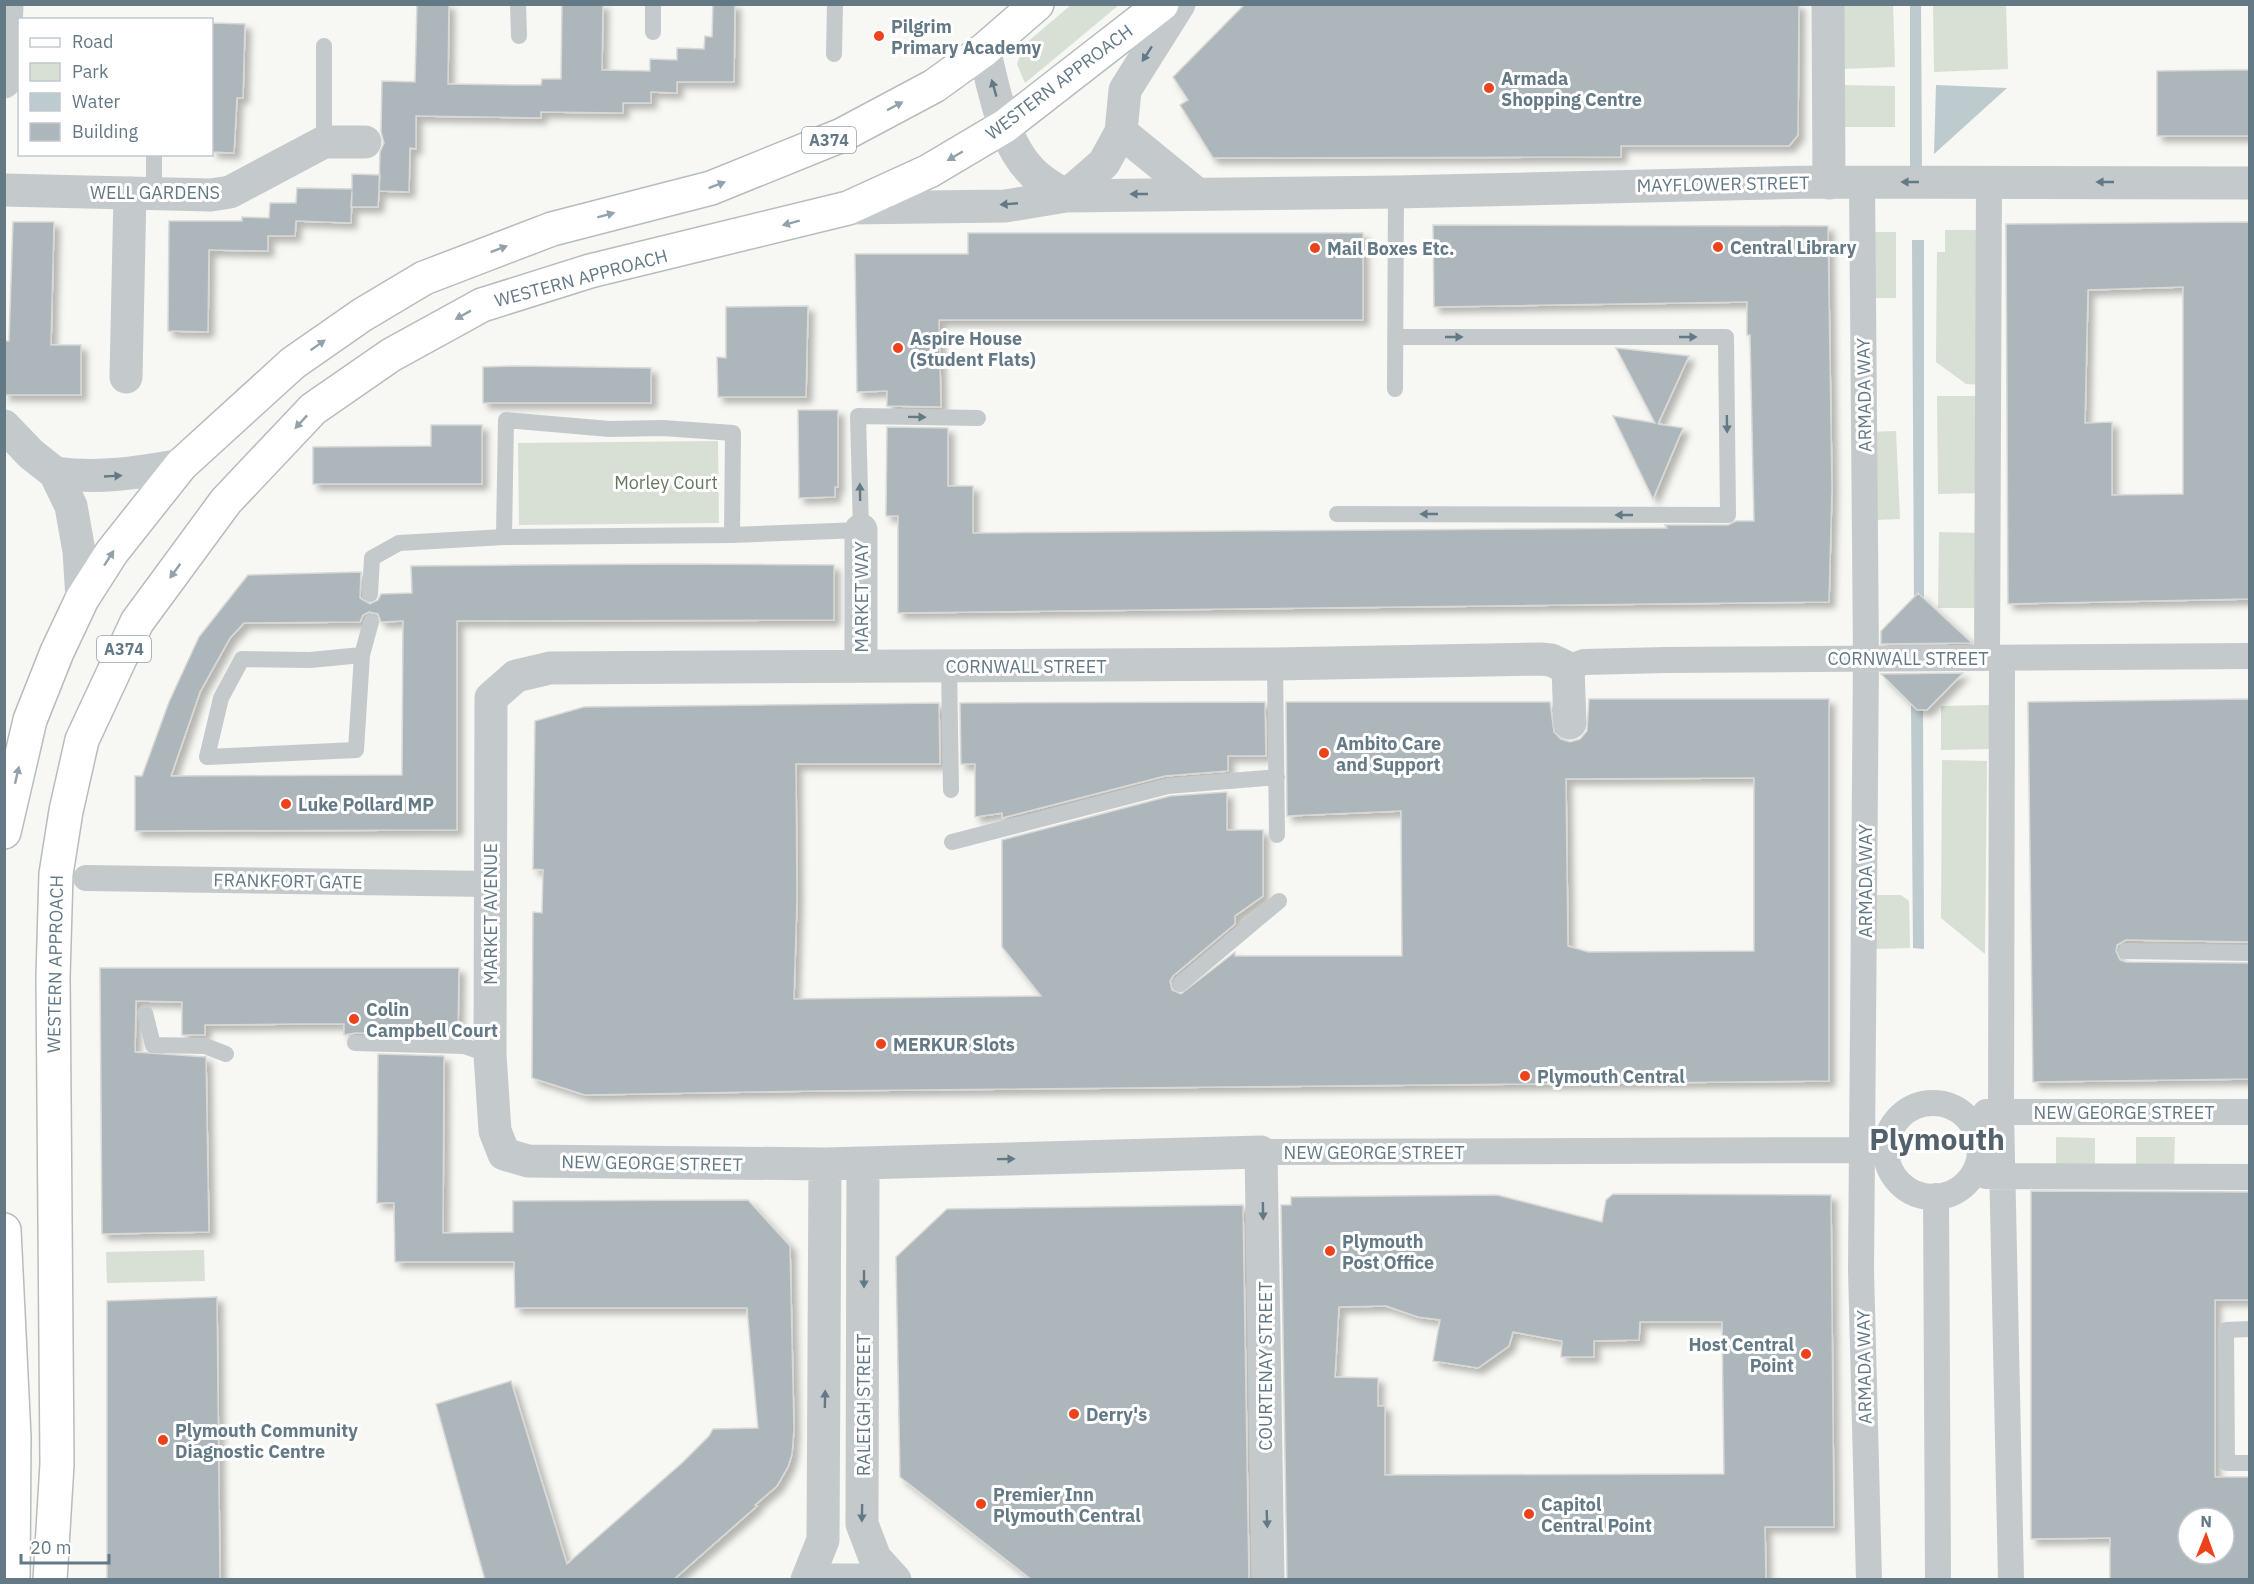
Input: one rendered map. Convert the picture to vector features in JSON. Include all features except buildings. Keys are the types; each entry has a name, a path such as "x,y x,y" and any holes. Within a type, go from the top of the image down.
{"main road":[{"name":"A374","path":"4,832 30,720 57,652 82,599 112,552 181,465 293,363 363,315 424,278 552,229 711,188 842,135 934,86 984,50 1037,4"},
{"name":"WESTERN APPROACH","path":"50,1580 57,1464 53,987 56,874 81,740 137,622 226,501 313,409 391,355 482,305 590,271 848,208 929,171 1005,126 1162,4"},
{"path":"4,1230 14,1415 13,1580"}],"street":[{"path":"4,82 7,4"},
{"path":"984,50 1005,126 1021,158 1037,177 1066,196 1104,163 1121,132 1125,90 1179,4"},
{"path":"1828,4 1829,183"},
{"path":"1121,132 1197,194"},
{"name":"WELL GARDENS","path":"4,190 211,195 230,192 324,142 364,142"},
{"name":"MAYFLOWER STREET","path":"848,208 1005,206 1066,196 1396,192 1862,182 2250,183"},
{"name":"ARMADA WAY","path":"1862,182 1866,658 1874,1150 1861,1270 1869,1580"},
{"path":"1989,183 2001,1113 2011,1580"},
{"path":"126,377 142,192"},
{"path":"4,426 31,454 55,473 71,506 79,551 82,599"},
{"path":"55,473 90,477 129,475 181,465"},
{"name":"MARKET WAY","path":"861,530 861,665"},
{"name":"CORNWALL STREET","path":"491,698 516,676 550,668 861,665 949,667 1540,659 1551,660 1568,668 1584,662 2250,656"},
{"path":"1568,668 1570,723"},
{"name":"MARKET AVENUE","path":"491,698 490,1055 495,1131"},
{"name":"FRANKFORT GATE","path":"86,878 489,884"},
{"path":"1927,1102 1943,1103 1963,1113 1978,1133 1981,1149 1973,1176 1959,1190 1928,1197 1911,1192 1897,1182 1874,1150 1897,1118 1911,1107 1927,1102"},
{"name":"NEW GEORGE STREET","path":"1963,1113 2250,1112"},
{"name":"NEW GEORGE STREET","path":"495,1131 504,1154 528,1161 825,1164 1261,1152 1874,1150"},
{"name":"COURTENAY STREET","path":"1261,1152 1261,1323 1268,1580"},
{"name":"RALEIGH STREET","path":"863,1162 862,1524 875,1558 895,1580"},
{"name":"RALEIGH STREET","path":"807,1580 823,1539 827,1216 825,1164"},
{"path":"1973,1176 2250,1177"},
{"path":"1936,1196 1938,1580"},
{"path":"831,1580 879,1580"}],"lane":[{"path":"518,4 519,36"},
{"path":"653,4 653,32"},
{"path":"834,54 835,4"},
{"path":"324,46 324,142"},
{"path":"142,192 153,156"},
{"path":"1395,389 1396,192"},
{"path":"1337,514 1728,515 1726,337 1395,337"},
{"path":"370,594 372,558 399,543 504,537 732,535 861,530 858,416 978,418"},
{"path":"504,537 506,420 610,429 663,428 733,433 732,535"},
{"path":"362,655 310,660 242,659 221,698 207,757 356,750 362,655 371,622"},
{"path":"1275,664 1277,835"},
{"path":"949,667 951,790"},
{"path":"952,842 1168,786 1277,777"},
{"path":"1180,984 1279,902"},
{"path":"2126,951 2250,953"},
{"path":"146,1013 153,1045 205,1046 226,1054"},
{"path":"355,1043 464,1046 490,1055"},
{"path":"2250,1329 2226,1330 2227,1463 2250,1463"}],"green space":[{"path":"1072,4 1119,5 1025,83 1017,64 1024,45"},
{"path":"1840,5 1893,5 1895,67 1840,69"},
{"path":"1933,5 2006,5 2008,69 1934,72"},
{"path":"1840,85 1895,86 1895,127 1839,127"},
{"path":"1945,230 1984,230 1984,385 1966,384 1936,362 1937,252 1945,252"},
{"path":"1870,232 1896,232 1896,298 1870,298"},
{"path":"1937,396 1982,396 1982,493 1938,494"},
{"path":"1896,431 1900,519 1873,520 1870,432"},
{"name":"Morley Court","path":"718,441 719,523 519,525 518,443"},
{"path":"1939,532 1982,533 1982,608 1938,608"},
{"path":"1989,705 1990,749 1941,750 1941,706"},
{"path":"1942,760 1987,761 1985,954 1941,918"},
{"path":"1873,895 1901,895 1909,901 1910,948 1873,949"},
{"path":"2056,1137 2095,1138 2095,1167 2056,1167"},
{"path":"2136,1137 2175,1137 2174,1167 2136,1166"},
{"path":"204,1250 205,1281 107,1283 106,1252"}],"water":[{"path":"1910,5 1921,5 1922,170 1910,170"},
{"path":"1936,85 2007,88 1934,154"},
{"path":"1912,240 1924,240 1924,603 1914,603"},
{"path":"1911,705 1923,705 1924,949 1913,948"}],"place":[{"name":"Pilgrim Primary Academy","path":"879,36"},
{"name":"Armada Shopping Centre","path":"1489,88"},
{"name":"Central Library","path":"1718,247"},
{"name":"Mail Boxes Etc.","path":"1315,248"},
{"name":"Aspire House (Student Flats)","path":"898,348"},
{"name":"Ambito Care and Support","path":"1324,753"},
{"name":"Luke Pollard MP","path":"286,804"},
{"name":"Colin Campbell Court","path":"354,1019"},
{"name":"MERKUR Slots","path":"881,1044"},
{"name":"Plymouth Central","path":"1525,1076"},
{"name":"Plymouth Post Office","path":"1330,1251"},
{"name":"Host Central Point","path":"1806,1354"},
{"name":"Derry's","path":"1074,1414"},
{"name":"Plymouth Community Diagnostic Centre","path":"163,1440"},
{"name":"Premier Inn Plymouth Central","path":"981,1504"},
{"name":"Capitol Central Point","path":"1529,1514"}],"district":[{"name":"Plymouth","path":"1937,1138"}]}
